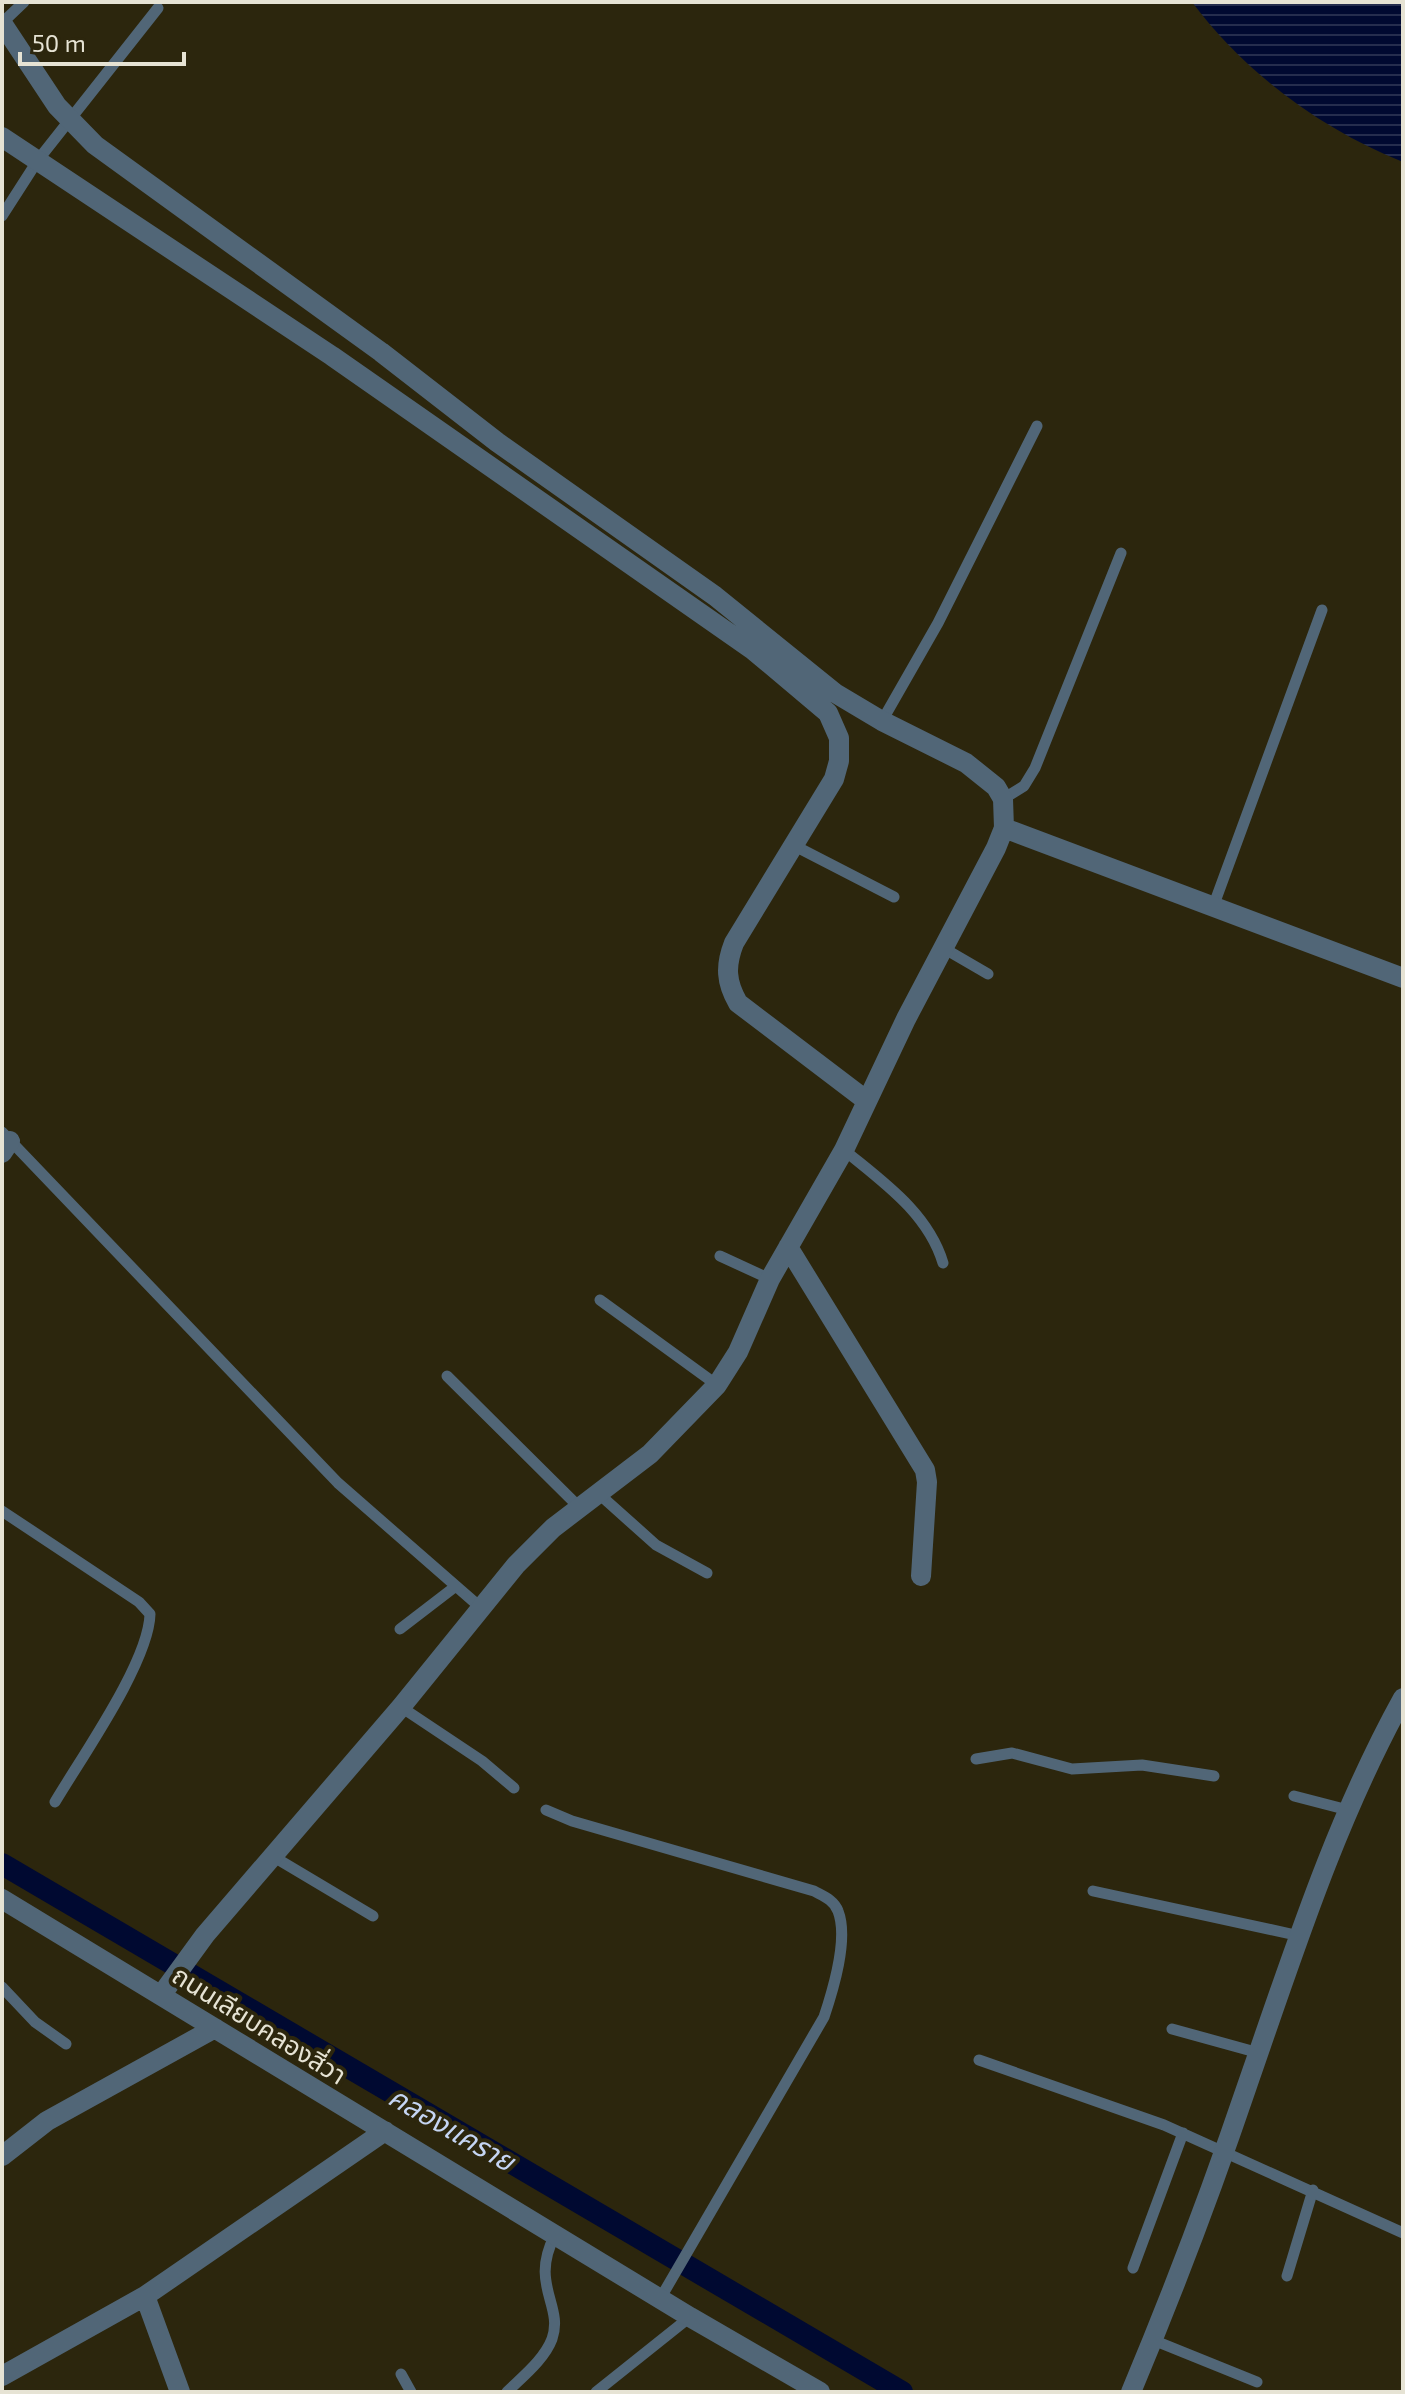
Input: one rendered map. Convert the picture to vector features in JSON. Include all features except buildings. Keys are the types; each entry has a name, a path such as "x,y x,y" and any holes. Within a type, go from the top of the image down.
{"street":[{"path":"2,23 57,106 95,145 381,352 497,442 715,596 835,693 882,721 966,763 996,787 1003,799 1004,828 945,949 906,1019 844,1150 770,1279 738,1352 717,1385 673,1433 553,1528 480,1607 401,1707 205,1935 162,1994"},
{"path":"2,137 332,356 753,650 828,713 839,738 839,761 834,779 734,943 727,961 728,987 738,1003 867,1101"},
{"path":"1004,828 1403,978"},
{"path":"788,1247 925,1470 927,1482 921,1576"},
{"path":"1131,2392 1225,2152 1300,1936 1348,1810 1403,1698"},
{"name":"ถนนเลียบคลองสี่วา","path":"2,1899 555,2235 665,2290 690,2317 820,2392"},
{"path":"2,2156 47,2121 215,2028"},
{"path":"2,2376 145,2296 385,2131"},
{"path":"145,2296 180,2392"}],"lane":[{"path":"2,23 24,2"},
{"path":"2,216 38,160 158,8"},
{"path":"882,721 938,623 1037,426"},
{"path":"1003,799 1024,786 1035,768 1121,553"},
{"path":"1213,907 1322,610"},
{"path":"793,845 894,897"},
{"path":"945,949 988,974"},
{"path":"5,1142 338,1483 480,1607"},
{"path":"844,1150 915,1213 937,1241 943,1263"},
{"path":"720,1256 770,1279"},
{"path":"600,1300 717,1385"},
{"path":"447,1376 580,1508"},
{"path":"599,1494 656,1545 707,1573"},
{"path":"2,1511 139,1602 150,1614 149,1631 129,1674 55,1802"},
{"path":"400,1629 456,1586"},
{"path":"401,1707 482,1761 514,1788"},
{"path":"976,1759 1012,1753 1072,1769 1142,1765 1214,1776"},
{"path":"1294,1796 1348,1810"},
{"path":"546,1810 572,1821 814,1891 829,1899 839,1912 839,1974 824,2017 665,2290"},
{"path":"274,1857 373,1916"},
{"path":"1093,1891 1300,1936"},
{"path":"2,1987 35,2022 66,2044"},
{"path":"1172,2029 1259,2053"},
{"path":"979,2060 1183,2133 1403,2233"},
{"path":"1133,2268 1183,2133"},
{"path":"1287,2276 1313,2190"},
{"path":"507,2392 536,2364 552,2337 552,2312 543,2268 555,2235"},
{"path":"596,2392 690,2317"},
{"path":"1153,2340 1257,2382"},
{"path":"401,2374 411,2392"}],"water":[{"path":"1192,2 1403,2 1403,162 1343,133 1287,96 1236,52"}],"waterway":[{"name":"คลองเเคราย","path":"2,1864 902,2392"}]}
